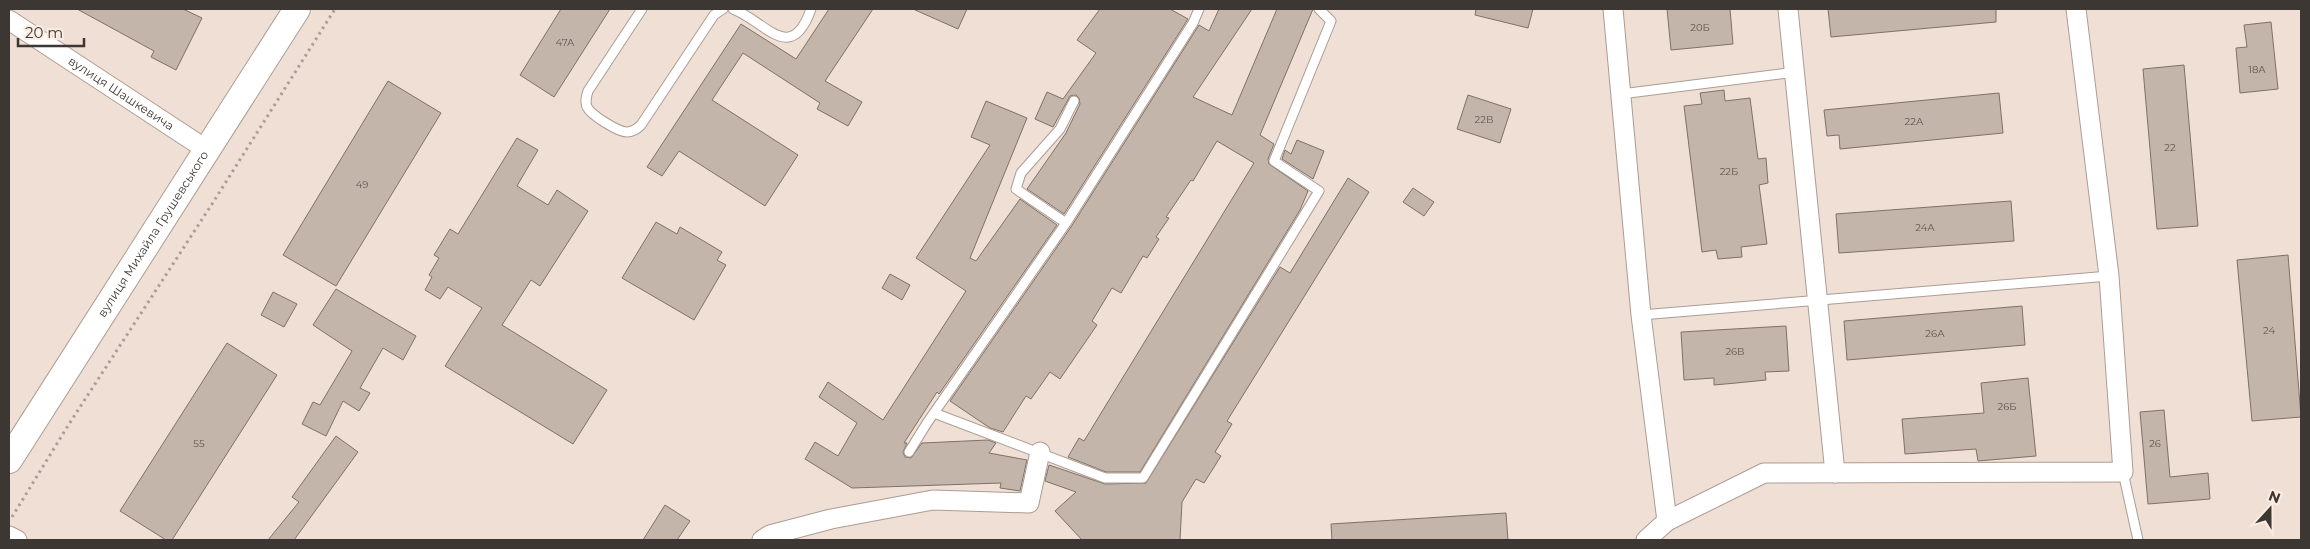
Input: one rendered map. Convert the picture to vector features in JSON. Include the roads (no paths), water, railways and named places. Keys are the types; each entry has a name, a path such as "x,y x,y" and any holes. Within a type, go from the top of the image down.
{"main road":[{"name":"вулиця Михайла Грушевського","path":"9,460 297,9"}],"street":[{"path":"1613,9 1640,315 1667,521"},
{"path":"1788,9 1796,72 1835,474"},
{"path":"1646,540 1667,521 1764,473 2123,472 2109,276 2076,9"},
{"name":"вулиця Шашкевича","path":"9,20 207,150"},
{"path":"762,540 770,536 832,519 933,500 1029,503 1040,452"},
{"path":"9,536 17,540"}],"lane":[{"path":"642,9 588,92 585,100 587,108 593,115 619,130 627,132 635,131 641,125 714,15 723,9"},
{"path":"733,9 775,36 783,38 792,37 798,31 811,9"},
{"path":"909,452 1066,222 1193,23 1199,9"},
{"path":"934,413 1105,478 1143,478 1319,191 1274,161 1330,21 1319,9"},
{"path":"1621,94 1796,72"},
{"path":"1066,222 1016,189 1021,173 1060,130 1074,100"},
{"path":"1640,315 2109,276"},
{"path":"2123,472 2138,540"}]}
